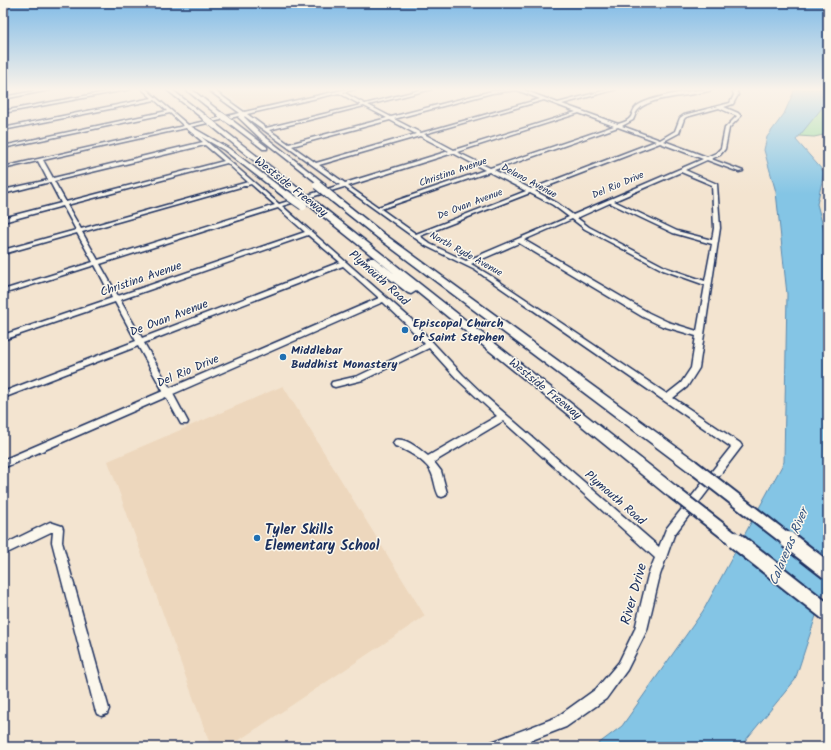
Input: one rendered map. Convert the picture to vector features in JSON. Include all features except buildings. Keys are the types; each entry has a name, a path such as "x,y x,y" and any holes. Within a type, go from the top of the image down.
{"highway":[{"name":"Westside Freeway","path":"212,124 673,492 828,613"},
{"name":"Westside Freeway","path":"234,124 320,185 381,236 692,466 828,571"},
{"path":"248,124 320,185"},
{"path":"188,127 226,149 303,206 395,280 539,384"}],"street":[{"path":"3,129 28,124"},
{"path":"3,147 113,124"},
{"name":"Plymouth Road","path":"184,124 250,183 344,263 430,344 460,377 503,417 661,556"},
{"path":"3,168 201,124"},
{"name":"North Ryde Avenue","path":"259,124 415,236 447,256 477,269 522,298 737,446"},
{"path":"266,129 286,124"},
{"path":"289,145 371,124"},
{"name":"Delano Avenue","path":"400,124 555,204 594,232 664,269 709,284"},
{"path":"316,164 455,124"},
{"path":"3,292 541,124"},
{"path":"612,124 741,171"},
{"name":"Christina Avenue","path":"377,209 622,124"},
{"name":"De Ovan Avenue","path":"415,236 660,142 677,132 680,124"},
{"name":"Del Rio Drive","path":"465,264 718,154 723,148 727,128 731,124"},
{"path":"3,192 206,143"},
{"path":"40,160 184,422"},
{"path":"3,220 226,162"},
{"path":"667,398 684,385 695,368 717,228 715,186 711,182 681,170"},
{"path":"3,252 250,183"},
{"path":"610,201 675,232 715,244"},
{"name":"Christina Avenue","path":"3,338 308,233"},
{"path":"519,240 646,315 665,324 701,335"},
{"name":"De Ovan Avenue","path":"3,394 344,263"},
{"name":"Del Rio Drive","path":"3,464 383,300"},
{"path":"335,384 360,378 430,344"},
{"path":"428,461 503,417"},
{"path":"398,443 407,446 428,461 436,471 442,493"},
{"name":"River Drive","path":"497,747 561,722 601,694 622,666 641,630 654,576 670,532 737,446"},
{"path":"3,550 42,530 53,526 58,529 56,542 102,708"}],"shaded area":[{"name":"Tyler Skills Elementary School","path":"283,386 425,616 229,747 211,747 108,461"}],"green space":[{"path":"808,124 828,124 828,134 814,137 799,136"}],"water":[{"name":"Calaveras River","path":"777,124 809,124 796,140 824,172 817,204 828,245 828,579 795,680 740,747 594,747 622,726 703,611 784,462 787,294 776,192 764,150 767,137"}],"place":[{"name":"Episcopal Church of Saint Stephen","path":"405,330"},
{"name":"Middlebar Buddhist Monastery","path":"283,357"},
{"name":"Tyler Skills Elementary School","path":"257,538"}]}
